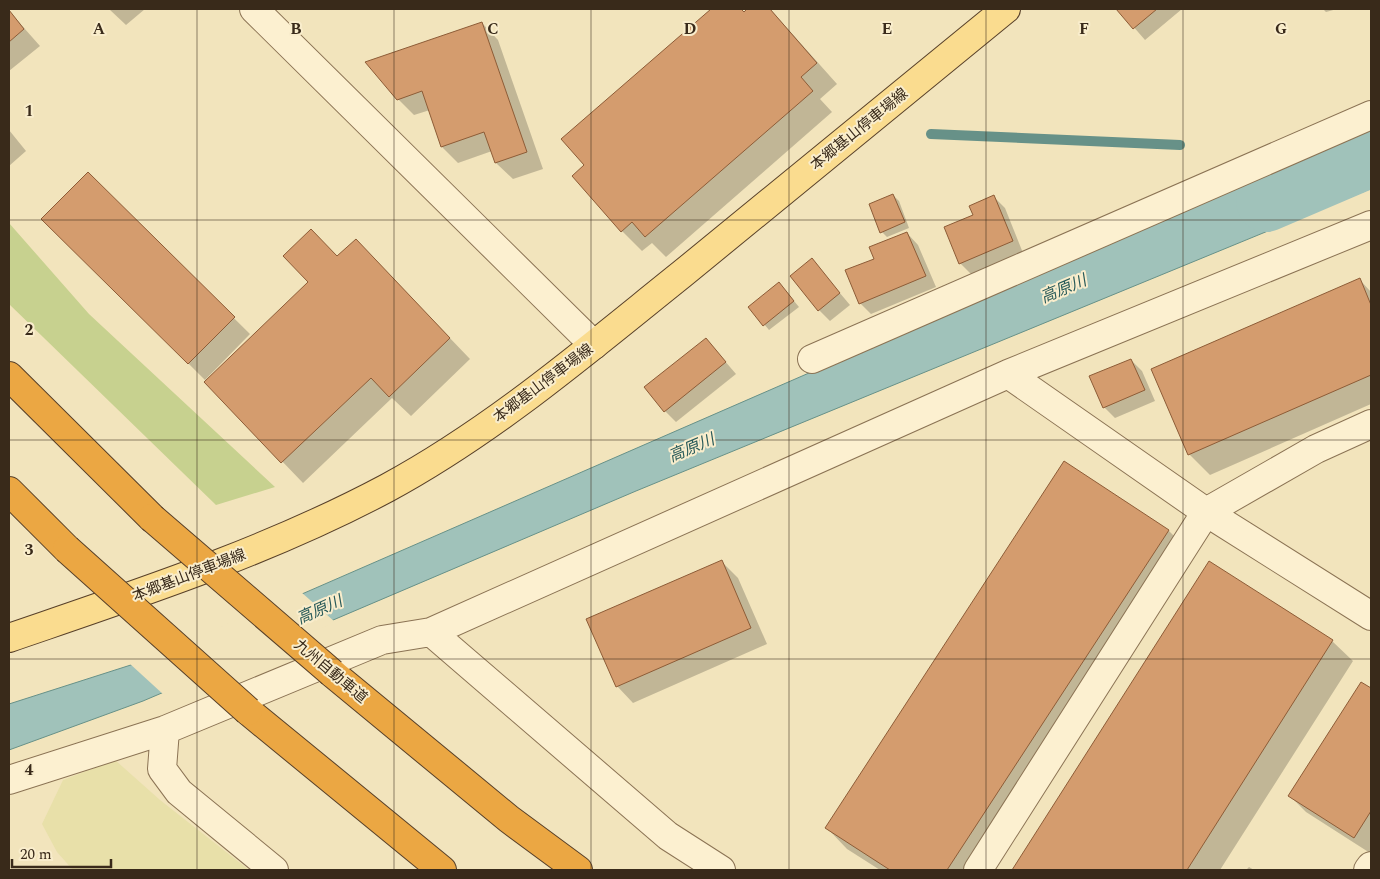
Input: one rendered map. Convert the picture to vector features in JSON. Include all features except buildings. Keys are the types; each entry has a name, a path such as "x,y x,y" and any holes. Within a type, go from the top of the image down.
{"highway":[{"name":"九州自動車道","path":"9,376 152,518 332,674 509,819 578,870"},
{"path":"9,491 67,549 248,711 442,870"}],"main road":[{"name":"本郷基山停車場線","path":"9,638 168,584 292,535 388,487 498,419 594,345 1006,9"}],"street":[{"path":"254,9 594,345"},
{"path":"812,359 1371,115"},
{"path":"9,780 165,730 382,640 431,632 1008,374 1371,224"},
{"path":"1008,374 1206,512 1371,616"},
{"path":"978,870 1206,512 1316,449 1371,424"},
{"path":"431,632 668,836 721,870"},
{"path":"165,730 162,769 179,792 274,870"},
{"path":"1368,870 1371,866"}],"shaded area":[{"path":"115,760 160,800 249,870 73,870 57,852 42,824 63,780"}],"green space":[{"path":"9,223 89,314 275,487 216,505 9,304"}],"water":[{"path":"1316,152 1370,189 636,491 143,701 9,750 9,704 162,655"}],"pier":[{"path":"301,592 335,622 164,695 129,663 161,653"}],"waterway":[{"path":"931,134 1180,145"},
{"name":"高原川","path":"1266,202 1371,157"}]}
